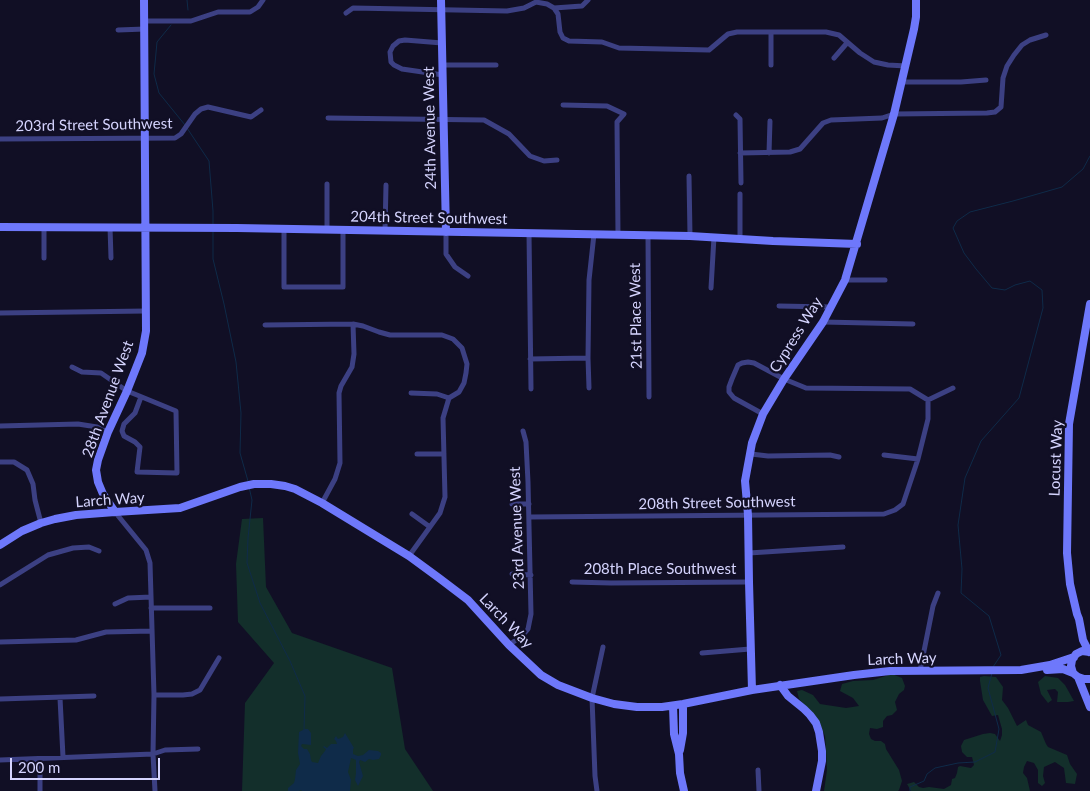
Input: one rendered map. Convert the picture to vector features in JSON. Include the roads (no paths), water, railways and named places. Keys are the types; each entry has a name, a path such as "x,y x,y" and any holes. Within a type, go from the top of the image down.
{"street":[{"name":"28th Avenue West","path":"144,0 146,227 144,343 127,391 108,432 96,470 103,494 146,550 150,563 155,791"},
{"path":"118,30 145,25 191,21 218,12 250,12 258,7 263,0"},
{"name":"24th Avenue West","path":"442,0 446,254 455,267 468,276"},
{"path":"554,8 582,6 588,0"},
{"name":"Cypress Way","path":"752,690 746,481 752,443 762,414 822,322 845,280 894,114 914,29 916,0"},
{"path":"346,14 353,8 507,11 524,8 536,1 554,8 558,14 560,32 563,38 569,41 602,42 619,48 709,50 728,34 737,32 826,32 839,35 874,62 906,66"},
{"path":"771,32 771,65"},
{"path":"740,153 769,154 800,149 823,123 831,120 882,118 894,114 995,112 1001,107 1003,78 1007,66 1014,55 1030,40 1046,35"},
{"path":"442,43 399,41 390,52 391,62 402,70 443,76"},
{"path":"834,58 847,43"},
{"path":"442,65 496,65"},
{"path":"902,82 986,80"},
{"path":"563,105 607,106 624,114 617,122 618,235"},
{"name":"203rd Street Southwest","path":"0,139 144,139 178,137 201,109 208,107 251,117 261,110"},
{"path":"736,115 740,119 741,183"},
{"path":"328,118 484,120 508,134 530,156 544,161 557,160"},
{"path":"769,154 770,121"},
{"path":"689,176 690,236"},
{"path":"327,184 327,229"},
{"path":"385,231 386,185"},
{"path":"740,194 740,239"},
{"name":"204th Street Southwest","path":"0,227 327,229 648,235 857,244"},
{"path":"44,227 44,258"},
{"path":"110,227 111,258"},
{"path":"284,229 284,287 343,287 343,230"},
{"path":"529,233 531,388"},
{"path":"589,388 589,280 594,234"},
{"name":"21st Place West","path":"648,235 649,397"},
{"path":"711,288 714,237"},
{"path":"845,280 885,280"},
{"name":"Locust Way","path":"1089,652 1083,640 1070,584 1067,553 1069,424 1090,304"},
{"path":"778,306 830,307"},
{"path":"0,314 146,311"},
{"path":"822,322 913,324"},
{"path":"322,503 335,479 340,463 339,394 341,386 352,367 354,324"},
{"path":"265,325 354,324 390,335 442,335 453,339 462,348 467,364 464,383 459,392 449,398 444,418 445,497 440,513 409,556"},
{"path":"530,359 588,358"},
{"path":"762,414 734,398 730,392 729,387 738,365 748,362 754,363 806,388 910,389 928,400"},
{"path":"72,367 82,372 102,373 127,391 141,397 176,412 177,473 137,472 140,447 124,436 122,431 124,424 135,413 141,397"},
{"path":"928,400 953,388"},
{"path":"411,393 437,394 449,398"},
{"path":"884,455 918,459 928,419 928,400"},
{"path":"0,426 78,424 97,427 108,432"},
{"name":"23rd Avenue West","path":"509,645 528,629 531,614 530,517 526,442 523,431"},
{"path":"417,454 444,454"},
{"path":"750,454 768,456 830,455 839,457"},
{"name":"208th Street Southwest","path":"530,517 884,514 895,510 903,504 918,459"},
{"path":"0,462 14,462 27,470 33,484 41,523"},
{"name":"Larch Way","path":"0,544 41,523 76,515 180,508 240,487 254,484 271,484 296,490 322,503 409,556 468,600 509,645 541,675 558,685 614,704 637,707 673,706 780,685 871,673 1029,671 1058,668 1084,680 1090,679"},
{"path":"512,504 529,504"},
{"path":"412,514 430,527"},
{"path":"0,585 48,555 73,548 88,547 99,551"},
{"name":"208th Place Southwest","path":"749,552 843,547"},
{"path":"512,574 531,575"},
{"name":"208th Place Southwest","path":"572,582 749,582"},
{"path":"920,671 932,606 938,593"},
{"path":"115,604 128,598 151,597"},
{"path":"151,608 210,608"},
{"name":"Locust Way","path":"1076,675 1071,666 1080,643 1077,630 1077,614"},
{"path":"0,642 76,640 106,632 152,631"},
{"path":"597,791 594,776 592,698 602,647"},
{"path":"702,652 750,649"},
{"name":"Larch Way","path":"1021,670 1050,665 1082,652 1089,652"},
{"path":"154,695 183,695 192,694 200,690 219,658"},
{"path":"1076,675 1090,707"},
{"path":"780,685 788,696 804,709 816,723 822,751 822,761 816,791"},
{"path":"0,699 94,696"},
{"path":"60,698 63,757"},
{"path":"679,754 683,733 682,704"},
{"path":"673,706 674,734 684,791"},
{"path":"0,760 154,754 165,750 198,749"},
{"path":"40,759 40,791"},
{"path":"758,770 759,791"}],"water":[{"path":"308,729 311,733 311,745 302,744 301,746 307,749 312,762 318,763 326,749 323,747 327,748 331,744 337,744 334,739 336,736 338,739 343,737 345,733 354,748 353,754 363,755 369,750 378,751 381,755 379,759 369,759 365,762 360,760 363,776 358,786 355,780 356,760 351,758 348,772 351,780 350,791 288,791 288,788 294,783 296,770 300,764 298,753 299,732"}],"waterway":[{"path":"187,0 188,10"},
{"path":"171,25 157,42 154,74 159,93 185,125"},
{"path":"187,128 209,161 213,225"},
{"path":"993,667 1001,655 989,616 961,593 962,569 958,525 965,478 981,441 1019,398 1043,308 1042,290 1030,281 1005,290 992,288 964,253 953,228 957,221 970,212 1062,187 1083,169 1090,156"},
{"path":"213,231 213,259 236,362 241,413 240,453 248,481"},
{"path":"249,487 252,500 247,563 260,603 290,661 305,696 304,730"},
{"path":"910,791 910,787 924,781 927,774 935,768 958,763 975,762 995,752 999,729 988,688 992,673"}]}
